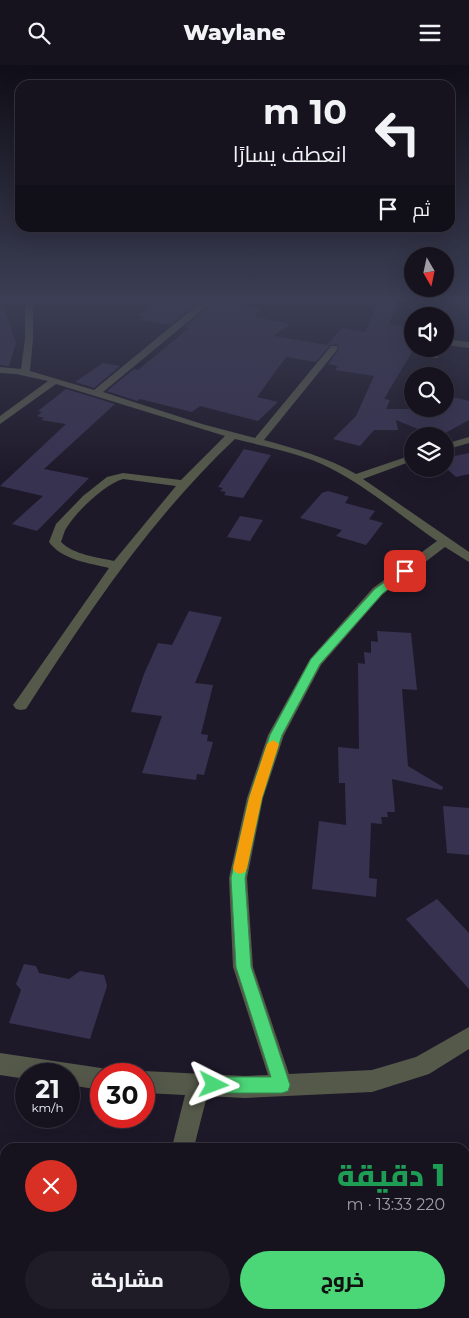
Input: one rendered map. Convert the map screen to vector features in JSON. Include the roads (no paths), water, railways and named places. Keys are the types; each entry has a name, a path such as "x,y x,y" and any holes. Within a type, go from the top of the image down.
{"street":[{"path":"25,372 27,359"},
{"path":"96,393 137,359"},
{"path":"258,441 325,359"},
{"path":"0,369 25,372 55,380 232,435 307,455 333,465 355,478 469,558"},
{"path":"0,421 55,380"},
{"path":"21,705 77,620 118,566 183,484 232,435"},
{"path":"454,444 469,440"},
{"path":"355,478 404,461"},
{"path":"118,566 72,554 58,548 55,542 60,527 87,498 116,477 135,477 183,484"},
{"path":"282,1085 243,967 238,878 255,798 276,735 315,662 378,591 445,541"},
{"path":"155,1083 244,1087 372,1081 422,1066 469,1037"},
{"path":"0,1064 15,1066"},
{"path":"184,1143 199,1085"}]}
